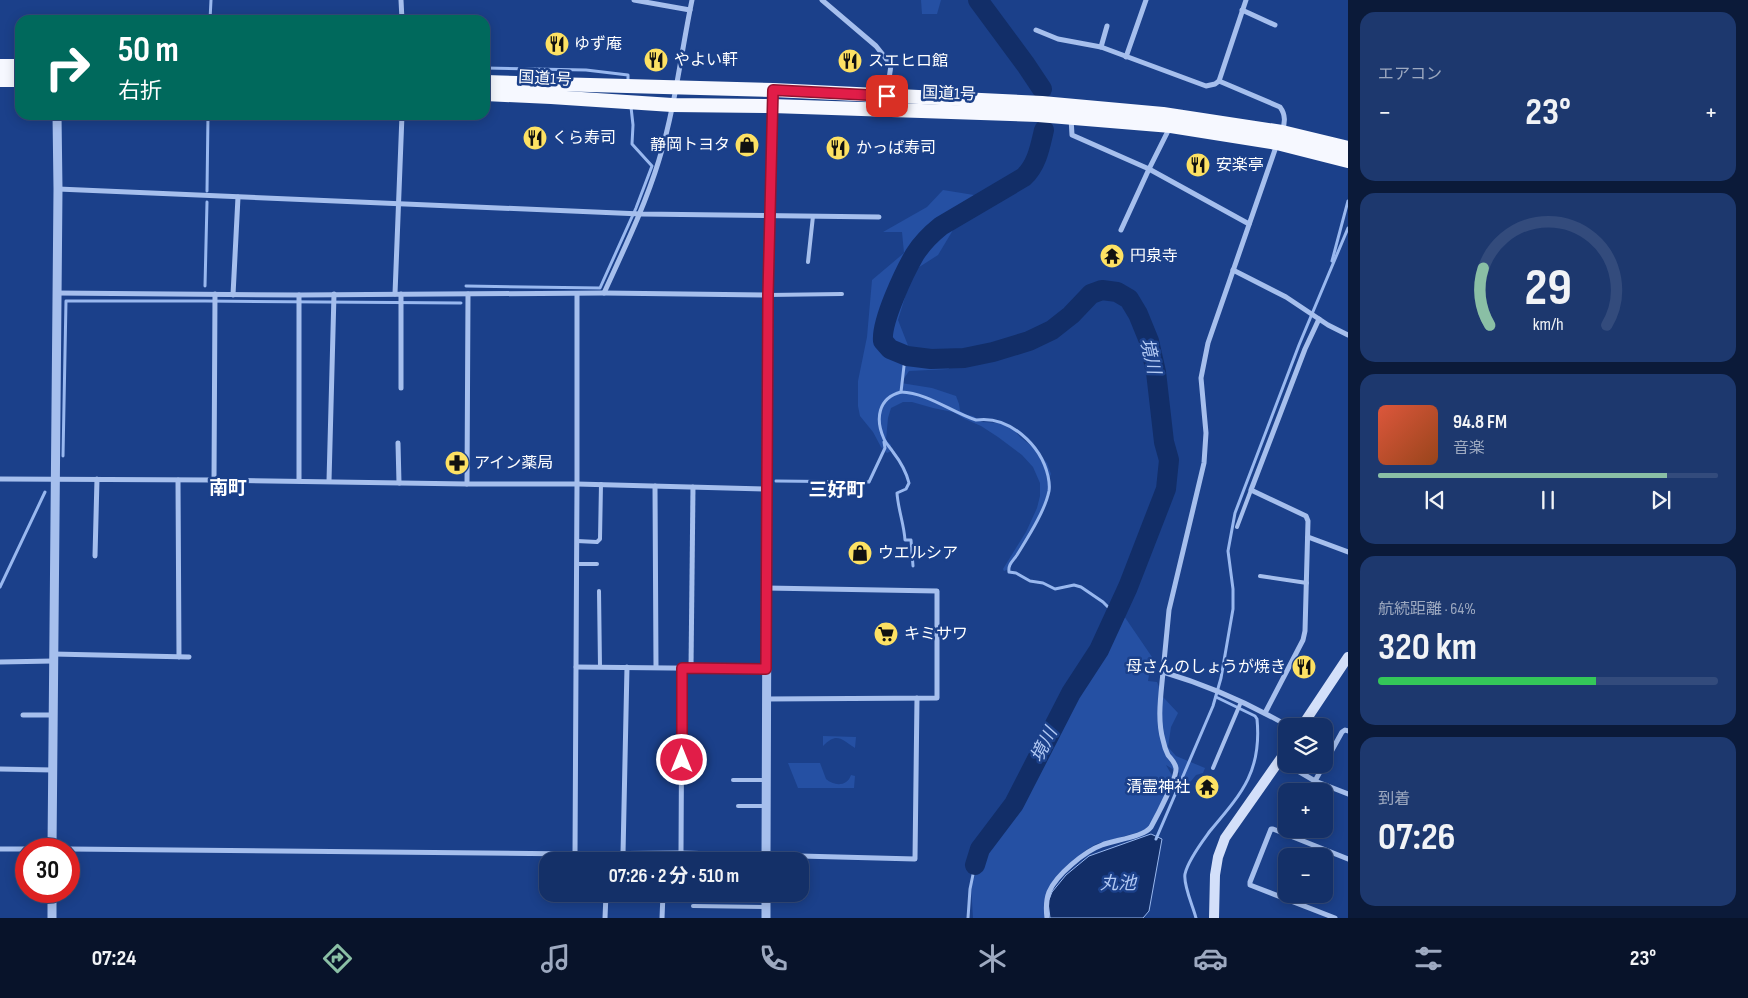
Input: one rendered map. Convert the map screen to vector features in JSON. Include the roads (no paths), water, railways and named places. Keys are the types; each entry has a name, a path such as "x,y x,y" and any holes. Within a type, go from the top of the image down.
{"highway":[{"path":"0,66 15,66"},
{"path":"0,80 15,80"},
{"name":"国道1号","path":"490,82 773,90 1042,103 1163,114 1279,138 1348,160"},
{"name":"国道1号","path":"490,94 672,105 772,106 1071,117 1279,138 1348,148"}],"main road":[{"path":"1307,718 1348,657"},
{"path":"1214,918 1215,875 1218,857 1225,838 1278,770"}],"street":[{"path":"401,0 402,15"},
{"path":"634,0 690,10"},
{"path":"604,293 641,214 660,158 692,0"},
{"path":"822,0 876,46 891,65 887,96"},
{"path":"1126,57 1146,0"},
{"path":"1036,30 1058,39 1101,47 1206,86 1215,84 1218,81 1246,0"},
{"path":"1242,10 1275,25"},
{"path":"1101,47 1107,26"},
{"path":"1047,918 1047,898 1050,889 1076,861 1092,849 1150,829 1176,773 1176,766 1168,754 1161,732 1160,714 1169,610 1204,463 1206,433 1201,378 1203,362 1233,270 1285,124 1280,107 1218,81"},
{"path":"766,852 768,295 773,90"},
{"path":"1071,117 1072,135 1149,169 1249,224"},
{"path":"52,838 57,120"},
{"path":"401,388 398,294 402,120"},
{"path":"1121,230 1171,126"},
{"path":"58,190 641,214 879,217"},
{"path":"233,295 238,197"},
{"path":"1233,270 1286,297 1348,335"},
{"path":"56,293 299,296 334,294 604,293 768,295"},
{"path":"214,480 215,294"},
{"path":"329,482 334,294"},
{"path":"467,484 468,294"},
{"path":"575,852 576,294"},
{"path":"299,296 299,481"},
{"path":"1265,713 1303,640 1305,630 1308,537 1306,516 1251,490 1318,318"},
{"path":"398,443 399,483"},
{"path":"0,479 601,484 767,489"},
{"path":"95,556 96,479"},
{"path":"178,480 179,657"},
{"path":"655,486 656,667"},
{"path":"691,668 693,486"},
{"path":"1308,537 1348,552"},
{"path":"766,588 937,591 937,698 766,698"},
{"path":"0,662 53,658 189,657"},
{"path":"576,667 766,669"},
{"path":"623,852 627,667"},
{"path":"681,852 682,668"},
{"path":"1163,672 1212,688 1278,720"},
{"path":"809,859 915,859 917,698"},
{"path":"23,715 53,715"},
{"path":"1315,781 1342,732 1348,731"},
{"path":"0,769 53,770"},
{"path":"1302,773 1315,781 1348,794"},
{"path":"1335,918 1250,884 1250,882 1271,829 1348,859"},
{"path":"0,849 15,849"},
{"path":"80,849 539,854"},
{"path":"606,902 606,918"},
{"path":"662,918 663,902"},
{"path":"766,902 766,918"},
{"path":"52,903 52,918"}],"lane":[{"path":"808,262 814,216"},
{"path":"768,295 842,294"},
{"path":"577,541 597,542 600,539 601,484"},
{"path":"1237,527 1251,490"},
{"path":"577,564 597,564"},
{"path":"1260,576 1307,582"},
{"path":"599,591 600,667"},
{"path":"1213,768 1241,702"},
{"path":"732,780 766,780"},
{"path":"738,806 766,806"},
{"path":"693,906 766,907"}],"water":[{"name":"丸池","path":"1151,834 1162,839 1149,911 1143,918 1050,918 1048,902 1052,892 1066,875 1089,856"}],"waterway":[{"path":"210,15 211,0"},
{"name":"境川","path":"978,0 1042,89"},
{"path":"490,68 586,70 628,75 628,81"},
{"path":"466,286 600,288 636,208 652,166 632,144 633,125 631,107"},
{"path":"207,191 208,120"},
{"name":"境川","path":"975,865 980,849 1014,804 1071,693 1099,650 1128,587 1166,489 1169,460 1164,442 1156,372 1149,341 1138,314 1129,299 1117,292 1102,290 1091,294 1071,315 1052,330 1029,341 993,352 964,358 931,359 907,356 890,349 883,341 883,332 894,296 921,246 941,226 1024,177 1035,161 1044,130"},
{"path":"1332,261 1348,201"},
{"path":"205,286 207,202"},
{"path":"1156,839 1213,706 1221,678 1233,609 1233,589 1228,551 1235,513 1299,345 1348,228"},
{"path":"63,456 66,301 461,303"},
{"path":"907,356 901,392 930,399 976,420 1000,422 1011,427 1031,443 1044,464 1049,483 1047,499 1036,524 1010,565 1009,572 1055,589 1074,585 1081,587 1103,602 1115,614"},
{"path":"901,392 887,399 880,410 879,417 885,441 900,463 909,483 906,489 897,493 905,540 911,540 913,566"},
{"path":"776,481 869,482 885,448 884,442"},
{"path":"0,587 45,492"},
{"path":"1196,918 1185,884 1185,874 1199,846 1232,805 1247,780 1253,767 1258,737 1257,719 1255,716 1216,697"},
{"name":"境川","path":"968,918 970,889 975,865"}],"place":[{"name":"ゆず庵","path":"557,44"},
{"name":"やよい軒","path":"656,60"},
{"name":"スエヒロ館","path":"850,61"},
{"name":"くら寿司","path":"535,138"},
{"name":"静岡トヨタ","path":"747,145"},
{"name":"かっぱ寿司","path":"838,148"},
{"name":"安楽亭","path":"1198,165"},
{"name":"円泉寺","path":"1112,256"},
{"name":"アイン薬局","path":"457,463"},
{"name":"ウエルシア","path":"860,553"},
{"name":"キミサワ","path":"886,634"},
{"name":"母さんのしょうが焼き","path":"1304,667"},
{"name":"清霊神社","path":"1207,787"}],"district":[{"name":"南町","path":"228,488"},
{"name":"三好町","path":"837,490"}]}
